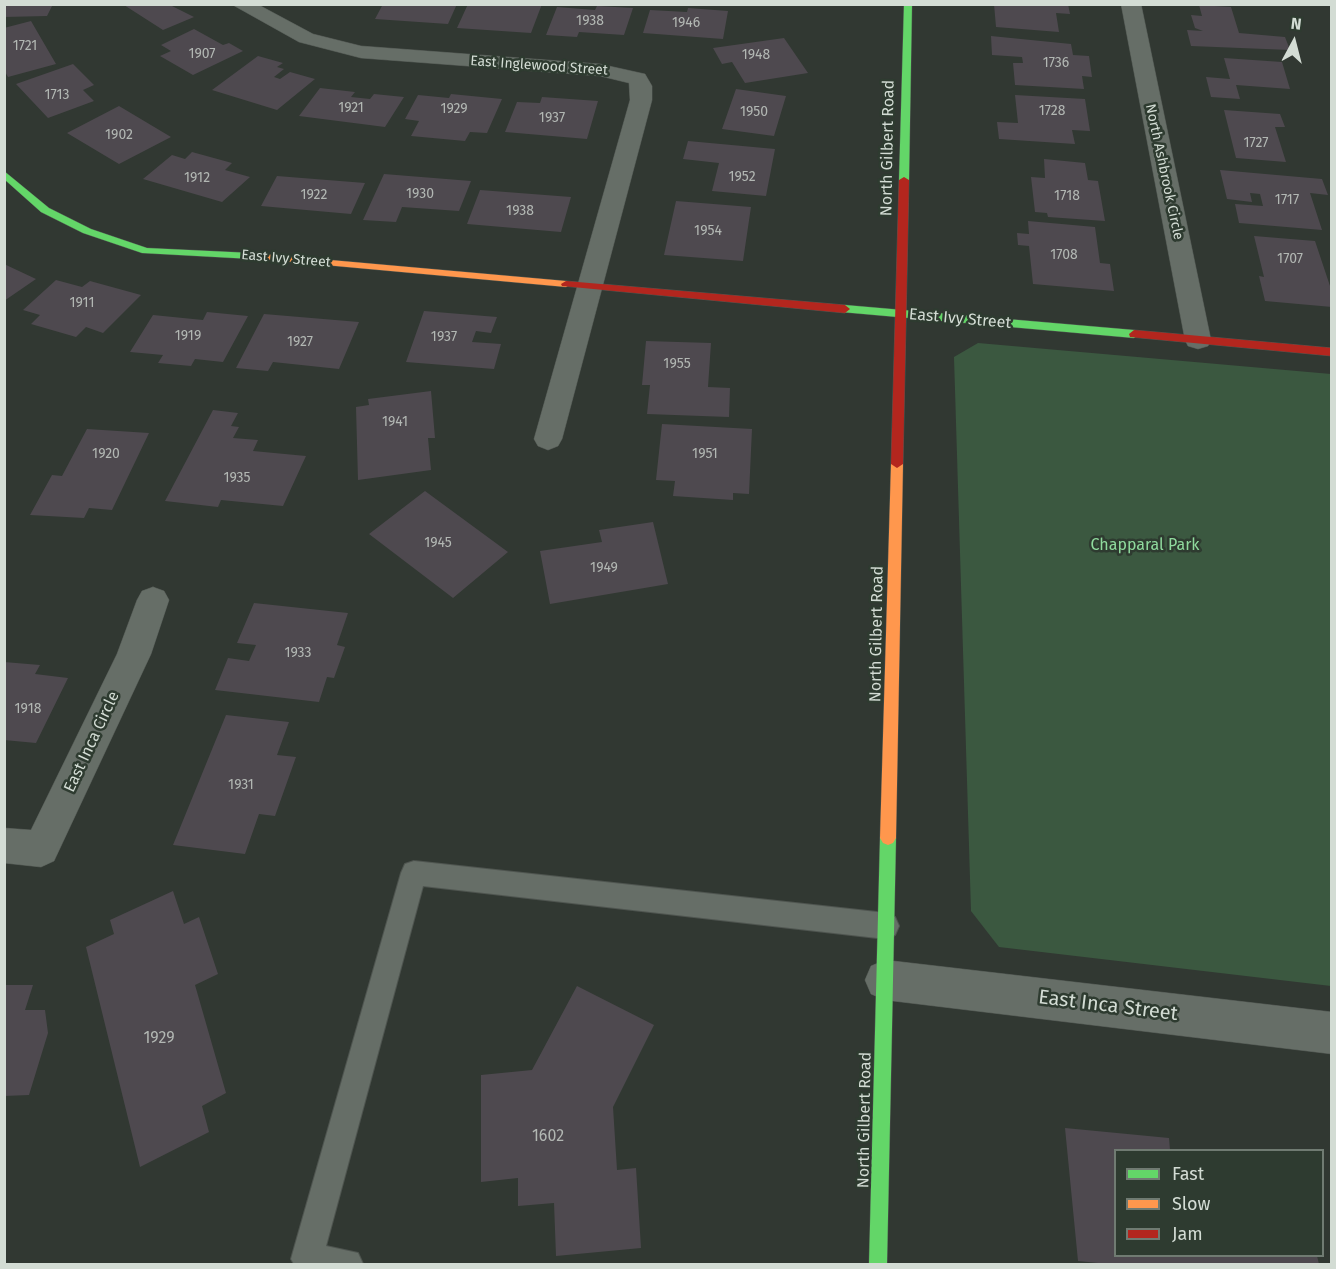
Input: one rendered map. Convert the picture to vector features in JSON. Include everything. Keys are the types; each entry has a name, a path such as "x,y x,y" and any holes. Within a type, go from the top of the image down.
{"main road":[{"name":"North Gilbert Road","path":"878,1264 908,4"},
{"name":"East Ivy Street","path":"4,174 45,210 87,231 146,251 263,257 1332,352"}],"street":[{"name":"East Inglewood Street","path":"241,4 267,20 306,38 361,52 600,70 637,79 641,86 641,100 588,286"},
{"name":"North Ashbrook Circle","path":"1131,4 1198,340"},
{"path":"267,20 289,9"},
{"path":"548,439 588,286"},
{"name":"East Inca Circle","path":"4,845 41,849 134,654 153,600"},
{"name":"East Inca Street","path":"885,980 1332,1033"}],"lane":[{"path":"347,1264 307,1259 414,873 886,926"}],"green space":[{"name":"Chapparal Park","path":"978,343 1331,374 1331,986 999,947 971,911 954,357"}],"building":[{"path":"4,4 53,4 47,16 4,17"},
{"path":"383,4 457,4 448,24 375,19"},
{"path":"468,4 542,4 531,33 457,28"},
{"path":"994,4 1068,4 1070,14 1056,13 1059,32 996,27"},
{"path":"124,5 170,5 194,17 163,30"},
{"path":"1199,5 1231,7 1239,33 1285,37 1290,50 1191,46 1187,30 1203,31 1195,28 1191,15 1202,16"},
{"path":"597,6 633,8 624,35 579,32 577,37 546,35 557,7 595,10"},
{"path":"688,8 728,11 723,39 643,33 650,10 687,12"},
{"path":"31,21 56,64 8,77 4,70 4,28"},
{"path":"194,29 223,45 229,43 243,51 193,75 160,56 171,51 161,45"},
{"path":"991,36 1071,44 1073,55 1089,56 1092,77 1082,76 1084,89 1015,85 1013,63 1023,63 1022,57 992,55"},
{"path":"784,38 808,73 745,83 732,62 722,64 713,48"},
{"path":"258,56 283,63 277,67 284,69 274,77 280,79 290,72 315,79 277,110 212,90"},
{"path":"1224,58 1282,62 1290,89 1236,85 1240,99 1211,97 1206,77 1230,79"},
{"path":"73,64 94,85 83,90 94,101 48,118 16,84"},
{"path":"320,88 355,92 351,97 370,99 374,94 404,97 385,127 299,116"},
{"path":"736,89 786,96 774,136 722,129"},
{"path":"451,94 502,99 487,133 470,132 465,141 411,136 419,121 405,119 418,95 449,98"},
{"path":"1015,95 1085,99 1090,131 1072,130 1075,144 999,139 997,122 1018,123"},
{"path":"542,97 598,101 587,139 505,132 517,102 540,103"},
{"path":"119,106 171,137 119,164 67,133"},
{"path":"1224,110 1280,114 1285,127 1275,127 1286,162 1236,158"},
{"path":"688,141 775,149 766,196 712,191 719,163 683,159"},
{"path":"192,152 232,163 225,170 250,177 222,202 143,179 172,155 185,159"},
{"path":"1044,159 1085,163 1088,180 1098,181 1105,221 1048,217 1047,213 1035,212 1031,177 1045,178"},
{"path":"1220,170 1322,179 1328,195 1310,193 1322,230 1239,223 1235,204 1263,206 1260,194 1250,193 1252,202 1227,199"},
{"path":"384,174 471,181 459,211 402,207 396,222 363,220"},
{"path":"277,176 365,183 351,214 261,206"},
{"path":"480,190 571,197 561,232 467,224"},
{"path":"676,201 751,207 743,261 664,255"},
{"path":"1028,221 1095,227 1100,263 1110,264 1114,291 1033,284 1029,246 1018,245 1017,233 1029,234"},
{"path":"1254,236 1315,241 1332,292 1332,307 1265,301 1259,276 1264,277"},
{"path":"4,264 36,279 4,301"},
{"path":"56,280 82,287 90,281 141,295 103,333 86,327 76,337 31,324 40,315 23,310"},
{"path":"424,311 497,317 491,333 476,331 472,342 501,344 494,369 406,362"},
{"path":"207,312 248,316 223,362 195,359 191,366 158,363 163,355 130,352 153,315 203,320"},
{"path":"264,314 359,322 339,369 273,362 268,371 236,368"},
{"path":"646,341 711,343 708,387 730,388 729,417 647,414 650,385 642,385"},
{"path":"431,391 435,438 428,438 431,470 358,480 356,407 369,405 368,399"},
{"path":"213,410 238,413 231,426 239,427 233,438 258,440 253,451 306,456 283,506 221,500 218,507 165,501"},
{"path":"662,424 752,429 749,494 733,493 733,500 673,496 675,481 656,480"},
{"path":"87,429 149,433 112,510 89,508 84,518 30,515 52,475 62,476"},
{"path":"425,491 508,552 453,598 369,534"},
{"path":"653,522 668,584 550,604 540,551 602,542 599,530"},
{"path":"254,603 348,613 337,645 345,647 334,678 327,677 319,702 215,690 228,658 249,661 256,645 237,643"},
{"path":"4,662 40,665 35,674 68,678 36,743 4,740"},
{"path":"226,715 289,722 277,755 296,757 275,816 259,814 245,854 173,845"},
{"path":"173,891 184,924 199,917 218,974 195,985 226,1093 202,1106 209,1132 140,1167 86,947 114,934 110,920"},
{"path":"4,985 33,985 25,1010 45,1010 48,1033 29,1095 4,1096"},
{"path":"577,986 654,1025 613,1107 617,1170 636,1168 641,1248 556,1256 554,1203 518,1206 518,1178 481,1182 481,1075 532,1070"},
{"path":"1065,1128 1169,1138 1170,1149 1114,1149 1114,1257 1317,1257 1319,1264 1108,1264 1078,1261"}],"traffic: fast":[{"path":"904,180 908,4"},
{"path":"4,174 45,210 87,231 146,251 252,256"},
{"path":"845,309 1134,334"},
{"path":"878,1264 888,838"}],"traffic: slow":[{"path":"252,256 566,284"},
{"path":"888,838 897,464"}],"traffic: jam":[{"path":"897,464 904,180"},
{"path":"566,284 845,309"},
{"path":"1134,334 1332,352"}]}
